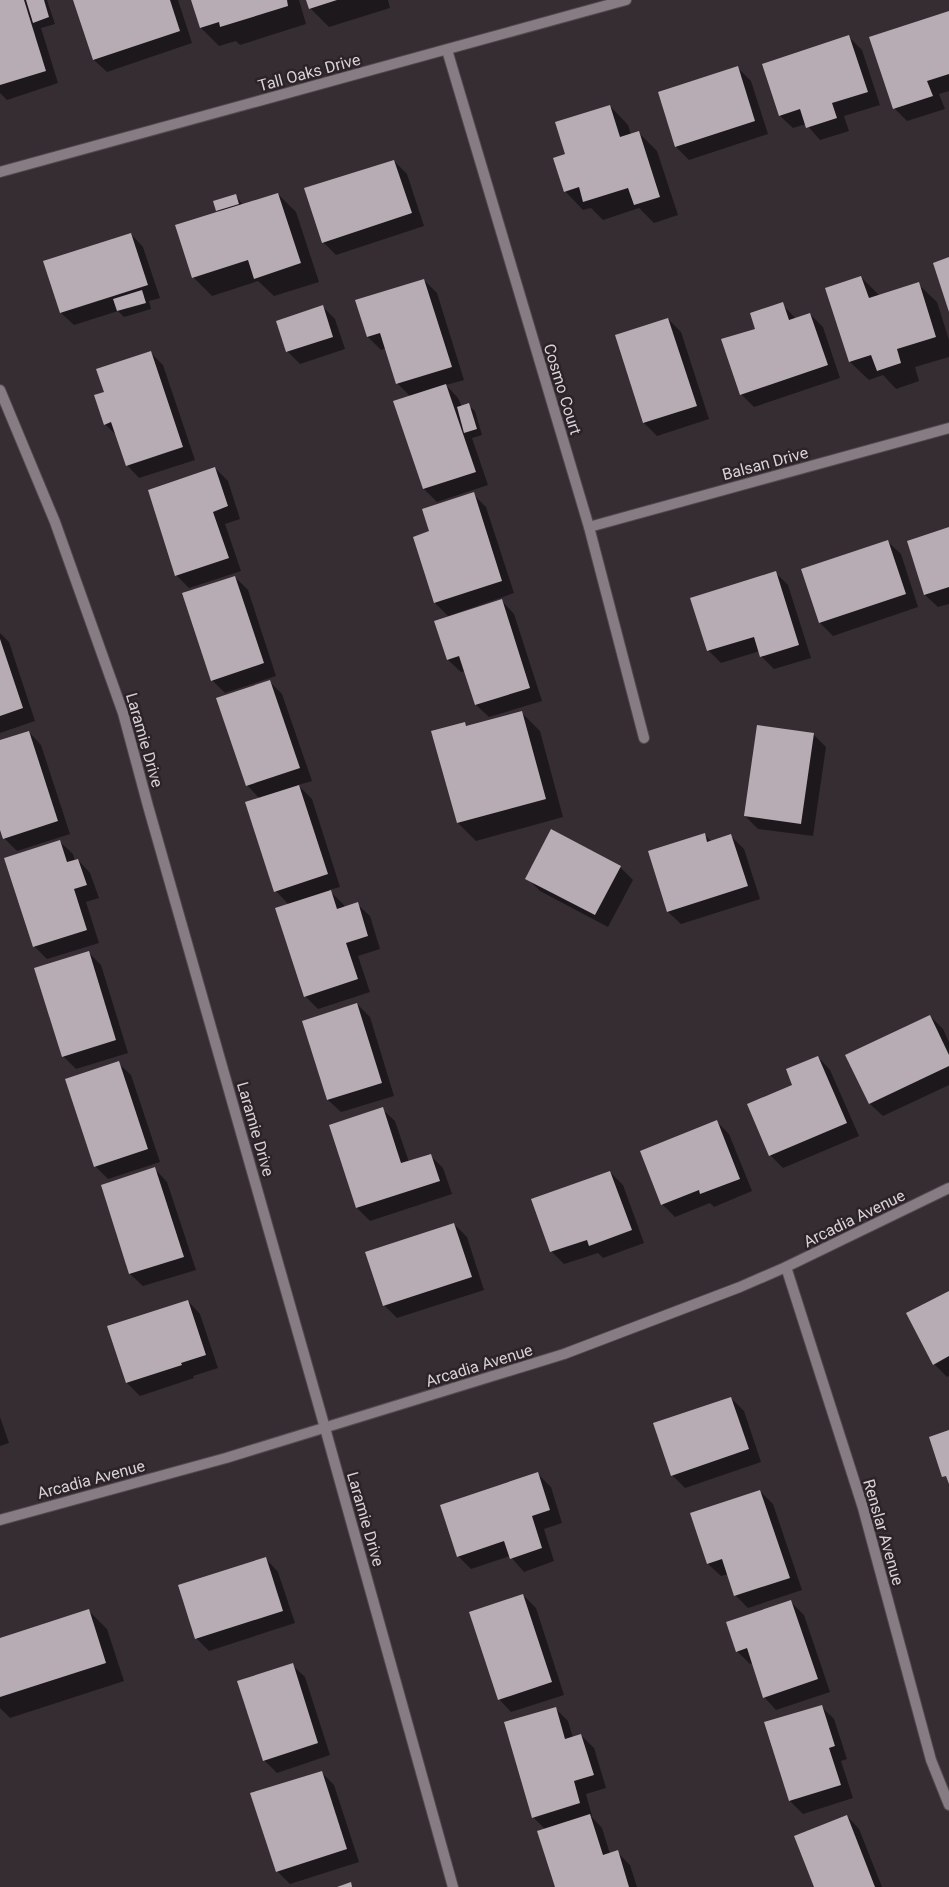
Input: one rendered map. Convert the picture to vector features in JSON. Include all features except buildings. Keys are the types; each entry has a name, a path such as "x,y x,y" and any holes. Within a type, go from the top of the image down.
{"street":[{"name":"Tall Oaks Drive","path":"0,172 626,0"},
{"name":"Cosmo Court","path":"447,50 589,526 644,738"},
{"name":"Laramie Drive","path":"0,390 55,522 124,713 148,806 454,1887"},
{"name":"Balsan Drive","path":"589,526 949,428"},
{"name":"Arcadia Avenue","path":"0,1520 226,1458 564,1354 740,1288 949,1188"},
{"name":"Renslar Avenue","path":"786,1267 863,1508 931,1760 949,1805"}]}
